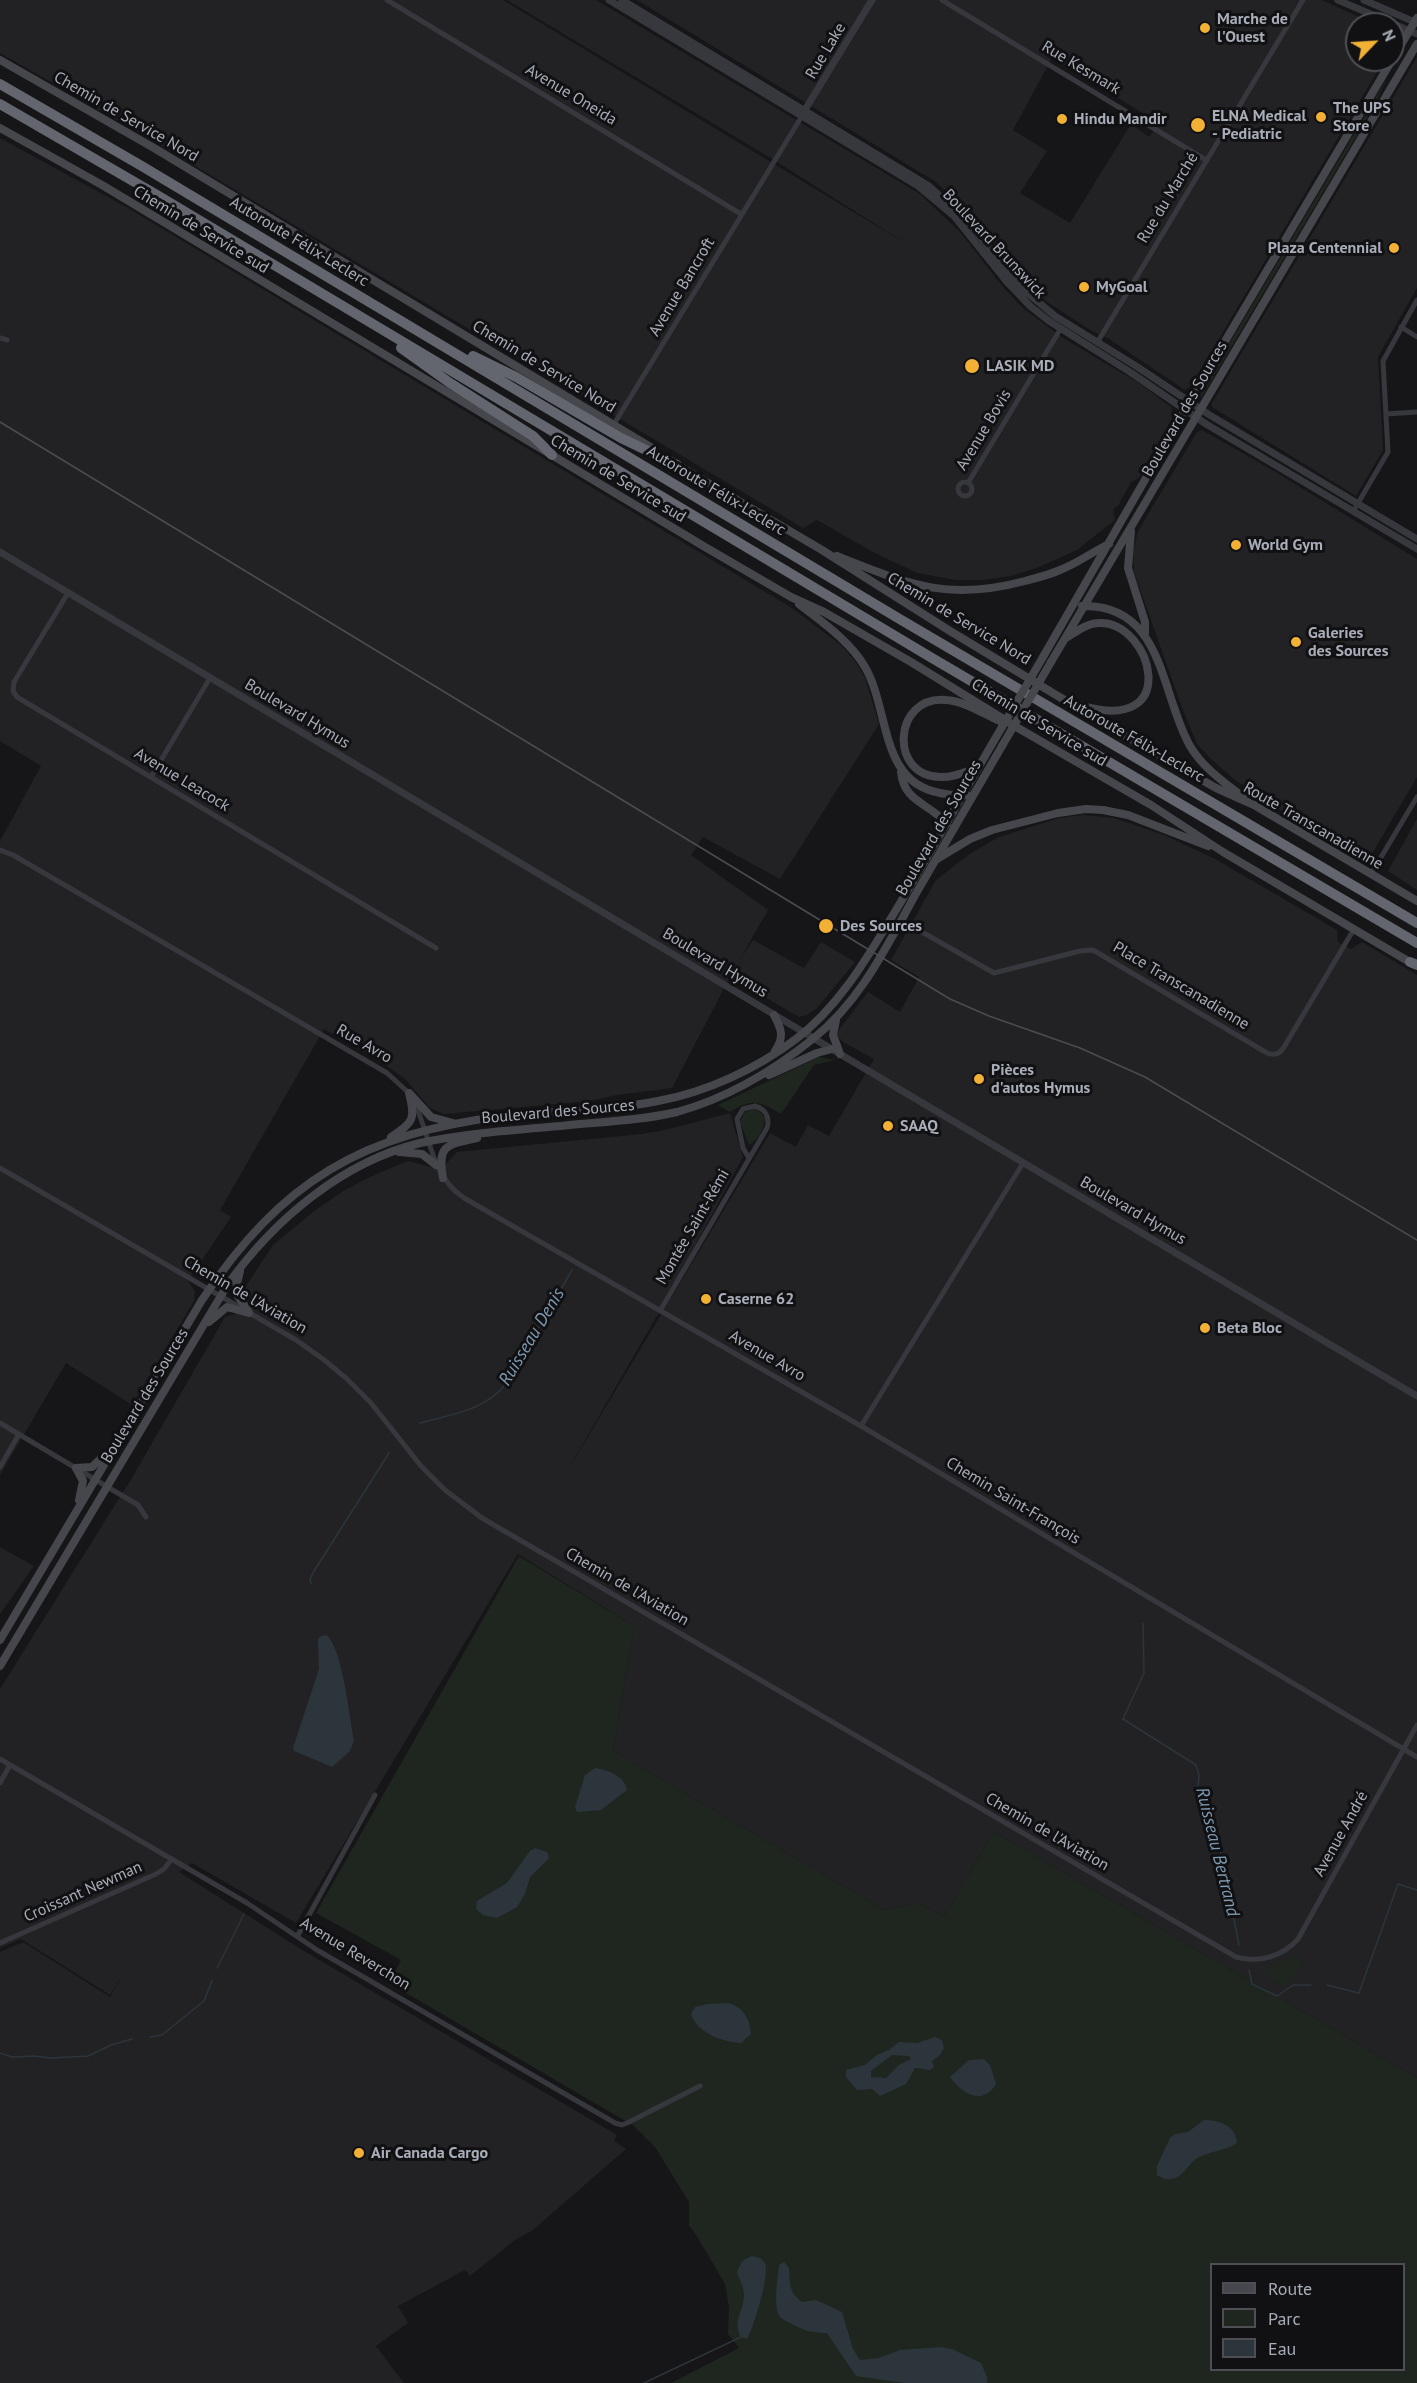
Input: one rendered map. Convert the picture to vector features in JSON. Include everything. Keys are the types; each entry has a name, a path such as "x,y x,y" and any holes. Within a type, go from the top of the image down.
{"highway":[{"name":"Autoroute Félix-Leclerc","path":"0,84 140,165 903,621 1417,923"},
{"name":"Autoroute Félix-Leclerc","path":"0,104 932,658 1417,943"},
{"path":"347,309 450,383 533,436 552,454"},
{"path":"415,329 516,377 621,438 677,465"}],"main road":[{"name":"Boulevard des Sources","path":"1413,32 1416,21"},
{"name":"Boulevard des Sources","path":"0,1666 221,1296 241,1267 272,1232 306,1202 358,1169 394,1152 428,1142 463,1135 666,1114 710,1101 753,1080 814,1038 837,1016 871,974 1051,662 1417,44"},
{"name":"Chemin de Service Nord","path":"0,60 154,148 614,424 677,465 822,550 950,631 1070,702"},
{"name":"Boulevard des Sources","path":"0,1640 209,1289 255,1230 286,1200 331,1168 380,1145 425,1130 504,1116 662,1101 715,1084 772,1054 804,1032 825,1011 852,979 963,796 977,768 1384,72"},
{"name":"Chemin de Service sud","path":"0,128 102,185 791,597 824,612 968,696 1018,728 1151,805 1223,852"},
{"path":"1131,529 1128,568 1145,622 1145,634"},
{"path":"822,550 917,585 966,591 988,590 1057,572 1109,544"},
{"path":"791,597 845,642 864,664 873,684 894,756 910,781 925,790 963,796 974,794"},
{"path":"1072,607 1084,606 1115,611 1131,620 1145,634 1155,653 1182,727 1194,751 1209,770 1254,805"},
{"path":"1065,639 1091,624 1102,623 1115,626 1130,636 1139,647 1148,675 1147,688 1143,697 1127,710 1103,711 1070,702"},
{"path":"977,768 945,777 930,776 920,771 909,760 904,744 904,732 910,717 927,703 944,699 955,701 1018,728"},
{"name":"Route Transcanadienne","path":"1070,702 1216,788 1254,805 1417,901"},
{"path":"901,770 902,783 909,794 937,814 946,824"},
{"path":"936,860 970,839 992,830 1058,813 1103,810 1128,815 1223,852 1415,964"},
{"path":"772,1054 782,1036 774,1015"},
{"path":"837,1016 832,1032 840,1054"},
{"path":"753,1080 832,1049"},
{"path":"409,1093 431,1117 457,1124"},
{"path":"380,1145 411,1121 413,1112 409,1093"},
{"path":"443,1178 440,1158 449,1146 508,1131"},
{"path":"394,1152 422,1154 436,1165"},
{"path":"241,1267 235,1292 249,1313"},
{"path":"199,1332 224,1308 233,1307 249,1313"},
{"path":"76,1512 83,1484 76,1468 92,1467 117,1442"}],"street":[{"name":"Avenue Oneida","path":"387,0 741,214"},
{"name":"Boulevard Brunswick","path":"609,0 907,171 940,195 970,223 1011,277 1055,316 1096,346 1188,406 1200,409 1356,507 1417,549"},
{"name":"Boulevard Brunswick","path":"622,0 935,198 964,227 1015,291 1034,309 1061,328 1096,346"},
{"name":"Rue Lake","path":"803,113 872,0"},
{"name":"Rue Kesmark","path":"942,0 1206,160"},
{"name":"Rue du Marché","path":"1096,346 1303,0"},
{"path":"1338,0 1413,32"},
{"path":"1364,0 1416,21"},
{"name":"Avenue Bancroft","path":"614,424 803,113"},
{"path":"1356,507 1388,452 1383,362 1417,300"},
{"path":"1401,327 1417,337"},
{"name":"Avenue Bovis","path":"968,483 1061,328"},
{"path":"0,338 7,340"},
{"name":"Boulevard Brunswick","path":"1188,406 1196,417 1417,539"},
{"path":"1386,414 1417,412"},
{"name":"Boulevard Hymus","path":"0,552 1417,1396"},
{"name":"Avenue Leacock","path":"68,593 14,682 13,691 17,697 436,948"},
{"path":"151,777 210,678"},
{"path":"1371,874 1417,797"},
{"name":"Rue Avro","path":"0,850 13,855 387,1073 409,1093 425,1130 436,1165 453,1190 468,1201 559,1251 660,1311"},
{"name":"Place Transcanadienne","path":"901,920 994,973 1080,951 1093,950 1274,1055 1280,1053 1284,1047 1354,929"},
{"name":"Montée Saint-Rémi","path":"660,1311 769,1124 765,1111 755,1106 743,1109 737,1119 743,1148 749,1158"},
{"path":"861,1426 1023,1163"},
{"name":"Chemin de l'Aviation","path":"0,1168 306,1346 342,1374 370,1403 421,1466 458,1500 491,1523 1228,1953 1243,1959 1257,1959 1284,1951"},
{"name":"Avenue Avro","path":"660,1311 861,1426"},
{"path":"0,1423 138,1505 146,1517"},
{"name":"Chemin Saint-François","path":"861,1426 1417,1757"},
{"path":"0,1467 19,1434"},
{"name":"Avenue André","path":"1284,1951 1300,1935 1417,1725"},
{"name":"Avenue Reverchon","path":"0,1759 172,1859 298,1935 317,1950 617,2124 627,2123 700,2086"},
{"path":"0,1783 10,1765"},
{"path":"298,1935 375,1795"},
{"name":"Croissant Newman","path":"0,1943 156,1874 165,1869 172,1859"}],"shaded area":[{"path":"0,0 503,0 913,248 769,157 507,0 596,0 920,194 960,232 1003,287 1023,308 1063,338 1139,383 1171,407 1174,415 1139,478 1131,482 1118,506 1113,509 1115,520 1077,550 1039,567 1011,576 983,580 956,580 917,573 873,552 817,520 803,528 128,126 0,53"},
{"path":"637,0 1322,0 1348,12 1345,12 1345,72 1377,72 1191,386 1185,390 1109,339 1092,331 1047,302 1016,272 974,218 936,182","holes":["1052,58 1159,123 1149,137 1131,124 1070,223 1020,193 1047,151 1013,130"]},
{"path":"1417,57 1417,288 1378,357 1383,450 1356,496 1212,407 1212,403"},
{"path":"0,138 128,208 792,608 842,646 857,664 865,678 879,724 780,879 703,837 691,855 768,910 739,961 753,940 804,968 821,942 855,962 818,1007 807,1015 799,1017 730,977 672,1088 590,1101 444,1114 430,1108 406,1080 386,1065 324,1029 220,1210 231,1217 188,1281 195,1291 194,1301 132,1405 66,1363 0,1475 0,841 41,766 0,741"},
{"path":"1202,430 1274,471 1417,559 1417,777 1369,859 1297,821 1235,780 1197,744 1181,705 1134,572 1133,551 1138,531 1197,432"},
{"path":"1082,815 1114,818 1164,835 1215,859 1337,930 1338,942 1351,949 1362,942 1417,975 1417,2078 994,1832 944,1917 919,1903 884,1910 613,1751 634,1626 518,1554 296,1923 192,1863 179,1872 304,1951 617,2135 614,2141 626,2149 533,2230 515,2240 470,2276 465,2270 398,2306 408,2323 376,2346 404,2383 0,2383 0,1952 23,1942 110,1997 124,1972 110,1995 21,1939 0,1948 0,1689 133,1476 225,1317 244,1312 247,1307 242,1292 273,1245 317,1209 345,1190 408,1161 438,1169 457,1152 642,1134 730,1113 743,1157 661,1309 563,1478 770,1133 796,1147 808,1125 829,1136 874,1059 843,1042 837,1035 838,1031 868,992 900,1012 919,977 891,960 936,880 968,855 999,837 1059,818"},
{"path":"1417,819 1417,890 1388,871"},
{"path":"0,1547 34,1566 0,1614"}],"green space":[{"path":"1388,77 1372,110 1201,398 1198,396"},
{"path":"819,1057 835,1060 814,1065 781,1114 756,1103 750,1103 730,1112 718,1105"},
{"path":"757,1109 765,1118 760,1134 749,1145 740,1122 744,1113"},
{"path":"519,1556 634,1626 613,1751 884,1910 919,1903 944,1917 994,1832 1417,2078 1417,2383 671,2383 739,2348 728,2334 729,2308 725,2284 689,2226 689,2202 655,2147 634,2126 389,1983 401,1960 316,1913"},
{"path":"1298,1954 1302,1963 1285,1987 1263,1971"}],"water":[{"path":"326,1635 332,1642 341,1667 354,1741 350,1751 332,1767 294,1751 293,1748 319,1669 318,1639"},
{"path":"595,1768 619,1777 627,1790 601,1810 577,1812 575,1807 585,1775"},
{"path":"535,1848 547,1852 549,1858 530,1877 525,1894 517,1907 497,1918 483,1915 476,1909 477,1901 507,1883 530,1851"},
{"path":"728,2003 742,2010 749,2023 751,2034 741,2043 726,2041 705,2031 694,2021 691,2014 695,2007"},
{"path":"935,2037 942,2040 944,2048 940,2055 932,2061 934,2067 930,2070 915,2068 906,2084 880,2096 872,2089 857,2090 846,2077 846,2070 865,2065 899,2042 917,2043","holes":["892,2055 909,2056 911,2059 899,2065 886,2078 871,2077 871,2071"]},
{"path":"984,2059 990,2065 996,2084 985,2095 978,2096 966,2092 950,2077 969,2060"},
{"path":"1204,2120 1226,2125 1234,2132 1237,2143 1196,2159 1175,2178 1166,2179 1157,2175 1157,2166 1170,2138 1175,2134 1188,2132"},
{"path":"752,2256 762,2260 766,2269 760,2301 747,2339 741,2337 738,2326 744,2295 737,2272 742,2261"},
{"path":"784,2262 789,2268 791,2287 798,2299 802,2302 816,2300 842,2312 853,2349 860,2360 879,2358 900,2350 941,2347 952,2349 981,2363 987,2383 905,2383 856,2376 827,2333 798,2327 778,2314 776,2293 779,2265"}],"waterway":[{"name":"Ruisseau Denis","path":"420,1423 478,1406 506,1384 572,1270"},
{"name":"Ruisseau Denis","path":"311,1583 310,1579 314,1571 389,1453"},
{"name":"Ruisseau Bertrand","path":"1143,1623 1144,1673 1123,1719 1196,1765 1199,1775 1198,1789 1209,1826 1219,1845 1239,1945"},
{"name":"Ruisseau Bertrand","path":"1327,1985 1359,1993 1398,1884 1417,1890"},
{"name":"Ruisseau Denis","path":"217,1968 244,1914"},
{"name":"Ruisseau Bertrand","path":"1249,1970 1252,1984 1277,1996 1293,1985 1311,1985"},
{"name":"Ruisseau Denis","path":"150,2037 162,2035 204,2001 212,1981"},
{"name":"Ruisseau Denis","path":"0,2053 12,2057 88,2056 111,2045 132,2039"},
{"path":"644,2383 741,2337"}],"tram line":[{"path":"0,422 950,999 989,1016 1080,1048 1145,1077 1417,1240"}],"place":[{"name":"Marche de l'Ouest","path":"1205,28"},
{"name":"The UPS Store","path":"1321,117"},
{"name":"Hindu Mandir","path":"1062,119"},
{"name":"ELNA Medical - Pediatric","path":"1198,125"},
{"name":"Plaza Centennial","path":"1394,248"},
{"name":"MyGoal","path":"1084,287"},
{"name":"LASIK MD","path":"972,366"},
{"name":"World Gym","path":"1236,545"},
{"name":"Galeries des Sources","path":"1296,642"},
{"name":"Des Sources","path":"826,926"},
{"name":"Pièces d'autos Hymus","path":"979,1079"},
{"name":"SAAQ","path":"888,1126"},
{"name":"Caserne 62","path":"706,1299"},
{"name":"Beta Bloc","path":"1205,1328"},
{"name":"Air Canada Cargo","path":"359,2153"}]}
